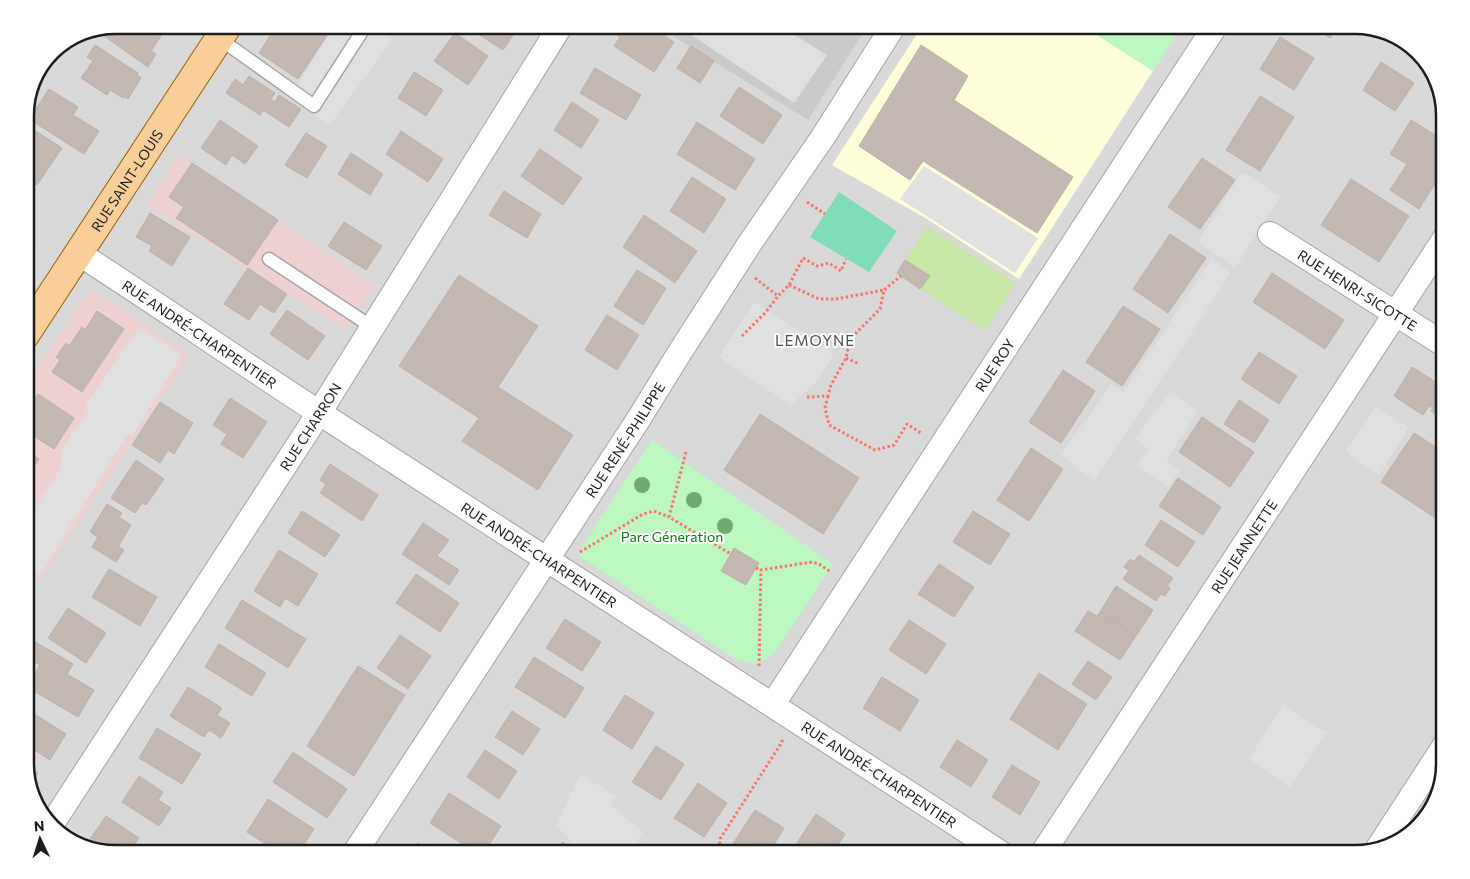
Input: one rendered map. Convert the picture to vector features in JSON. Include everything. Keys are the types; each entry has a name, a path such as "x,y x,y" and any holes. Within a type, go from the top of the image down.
{"main road":[{"name":"RUE SAINT-LOUIS","path":"34,321 221,34"}],"street":[{"name":"RUE CHARRON","path":"58,814 319,413 555,34"},
{"name":"RUE RENÉ-PHILIPPE","path":"360,845 638,420 750,243 823,137 888,34"},
{"name":"RUE ROY","path":"773,704 1210,34"},
{"name":"RUE HENRI-SICOTTE","path":"1270,234 1436,339"},
{"name":"RUE JEANNETTE","path":"1048,845 1436,252"},
{"name":"RUE ANDRÉ-CHARPENTIER","path":"78,253 319,413 773,704 988,845"},
{"path":"1383,840 1436,759"}],"lane":[{"path":"230,34 314,106 361,34"},
{"path":"269,259 372,327"}],"path":[{"path":"804,200 825,214"},
{"path":"742,336 789,286 803,258 817,266 829,263 840,271 846,259"},
{"path":"789,286 819,299 836,299 884,290 901,276"},
{"path":"754,277 778,296"},
{"path":"884,290 880,310 850,338 846,358 831,385 825,408 829,425 876,450 894,445 907,424 921,433"},
{"path":"846,358 859,364"},
{"path":"807,397 828,396"},
{"path":"669,517 686,452"},
{"path":"576,555 643,514 654,512 669,517 731,554"},
{"path":"756,568 761,570 812,562 831,572"},
{"path":"759,666 761,570"},
{"path":"720,845 720,839 782,742 782,738"}],"shaded area":[{"path":"104,34 1366,34 1396,45 1419,65 1425,74 1432,89 1436,110 1436,775 1425,805 1405,828 1386,839 1366,845 104,845 74,834 65,828 65,814 51,814 45,805 38,790 34,769 34,110 42,79 51,65 61,54 89,38"},
{"path":"329,34 382,34 392,40 329,126 290,97"},
{"path":"669,34 862,34 808,120"},
{"path":"690,34 793,34 827,55 794,103"},
{"path":"917,34 1096,34 1153,71 1019,279 927,219 832,165"},
{"path":"180,155 374,286 345,330 147,205"},
{"path":"924,166 1038,238 1015,273 900,199"},
{"path":"1242,172 1281,196 1235,268 1198,241"},
{"path":"1212,258 1231,273 1094,481 1061,455 1111,384 1123,392"},
{"path":"91,289 190,355 40,580 34,576 34,374"},
{"path":"754,302 834,353 818,380 791,405 719,357"},
{"path":"139,327 182,355 132,437 128,434 40,575 34,571 34,509 60,470 63,448 89,410 85,406"},
{"path":"1170,391 1198,410 1166,461 1180,470 1168,487 1137,465 1149,449 1135,439"},
{"path":"1376,407 1409,427 1379,476 1345,451"},
{"path":"1283,705 1327,733 1290,788 1249,759"},
{"path":"580,774 616,796 611,806 643,832 635,845 574,845 557,825"}],"green space":[{"path":"1096,34 1177,34 1153,71"},
{"path":"839,192 897,231 869,272 810,237"},
{"path":"927,226 1016,283 985,331 897,273"},
{"name":"Parc Géneration","path":"652,440 833,564 775,653 765,660 757,663 748,663 737,660 580,557 579,552"}],"building":[{"path":"162,34 151,51 156,54 148,67 102,35"},
{"path":"271,34 328,34 298,79 259,53"},
{"path":"454,34 488,56 468,85 434,61"},
{"path":"478,34 514,34 503,50"},
{"path":"615,34 662,34 674,42 654,72 614,46 620,37"},
{"path":"1324,34 1332,34 1330,38"},
{"path":"1280,37 1314,58 1294,90 1260,69"},
{"path":"95,45 138,73 137,75 141,78 128,99 110,90 107,95 81,78 93,61 87,57"},
{"path":"921,45 968,76 954,100 1073,177 1037,233 923,161 910,180 859,146"},
{"path":"691,46 714,61 700,83 677,68"},
{"path":"1381,62 1414,83 1395,111 1363,90"},
{"path":"595,68 641,95 626,120 580,93"},
{"path":"414,72 443,90 426,116 398,98"},
{"path":"249,76 275,93 271,99 275,102 279,95 301,109 289,127 263,110 260,115 226,93 235,79 243,85"},
{"path":"739,87 782,115 763,144 720,116"},
{"path":"49,89 78,107 73,115 99,131 84,154 34,122 34,112"},
{"path":"1260,96 1294,117 1260,171 1226,150"},
{"path":"572,102 599,120 581,148 554,130"},
{"path":"220,120 258,146 245,164 232,155 226,165 201,148"},
{"path":"1411,120 1436,135 1436,182 1419,209 1390,190 1407,164 1390,154"},
{"path":"697,122 755,159 735,190 677,154"},
{"path":"34,130 62,148 37,185 34,183"},
{"path":"401,131 443,159 428,182 386,154"},
{"path":"306,133 327,146 307,178 285,165"},
{"path":"540,149 582,178 563,205 521,176"},
{"path":"351,153 383,174 370,195 338,174"},
{"path":"1202,158 1235,180 1200,229 1168,207"},
{"path":"192,163 278,220 247,265 176,218 184,207 169,197"},
{"path":"692,177 726,199 704,233 670,211"},
{"path":"1351,179 1409,216 1379,262 1321,225"},
{"path":"504,191 541,214 527,238 489,215"},
{"path":"150,213 190,237 172,266 149,251 152,246 136,237"},
{"path":"644,215 697,251 675,283 623,247"},
{"path":"344,222 382,246 366,270 328,246"},
{"path":"1170,234 1206,258 1168,313 1133,289"},
{"path":"905,260 930,276 920,289 897,273"},
{"path":"248,268 287,294 274,313 260,304 249,320 224,304"},
{"path":"637,270 666,288 643,325 614,306"},
{"path":"1272,273 1344,320 1325,349 1253,302"},
{"path":"459,275 538,326 498,387 573,435 538,490 462,441 479,418 399,366"},
{"path":"1123,306 1160,329 1122,386 1086,362"},
{"path":"287,310 325,336 308,360 270,334"},
{"path":"97,311 124,329 82,392 52,372 60,360 56,357 66,343 69,346 82,327 85,330"},
{"path":"607,315 639,335 617,370 585,350"},
{"path":"1259,352 1297,376 1279,404 1241,379"},
{"path":"1412,367 1436,382 1436,414 1431,411 1433,408 1429,406 1423,415 1394,396"},
{"path":"1063,370 1095,391 1061,443 1029,422"},
{"path":"38,394 74,418 54,449 34,436 35,399"},
{"path":"230,398 267,422 243,458 221,444 227,434 213,425"},
{"path":"1239,400 1269,420 1254,443 1224,424"},
{"path":"160,402 193,423 174,454 168,450 160,463 132,445"},
{"path":"760,414 859,478 823,534 724,470"},
{"path":"1202,417 1254,452 1230,487 1179,452"},
{"path":"1414,433 1436,447 1436,514 1434,517 1381,482"},
{"path":"1031,448 1063,469 1029,521 997,500"},
{"path":"34,456 39,459 34,466"},
{"path":"136,460 164,479 146,505 142,503 135,513 111,498"},
{"path":"330,464 378,495 362,521 320,493 326,484 320,480"},
{"path":"1178,478 1221,507 1203,535 1159,506"},
{"path":"107,504 122,513 119,517 131,525 118,547 124,550 116,562 92,547 98,537 90,532"},
{"path":"302,511 340,535 325,557 288,533"},
{"path":"973,511 1010,534 990,565 953,542"},
{"path":"1161,520 1195,542 1178,567 1145,545"},
{"path":"423,523 449,540 437,556 459,570 449,585 402,554"},
{"path":"734,548 759,563 746,585 721,571"},
{"path":"279,550 318,574 298,606 285,598 280,607 254,591"},
{"path":"1139,555 1173,578 1167,586 1170,588 1165,596 1161,594 1156,601 1123,579 1129,570 1124,567 1130,559 1134,562"},
{"path":"939,564 974,587 954,617 918,594"},
{"path":"109,569 157,597 140,626 92,597"},
{"path":"416,574 459,603 440,632 396,603"},
{"path":"1116,586 1153,610 1136,636 1100,612"},
{"path":"242,600 306,639 288,668 225,628"},
{"path":"68,608 106,633 86,663 48,638"},
{"path":"1088,611 1097,616 1100,612 1136,636 1120,660 1075,631"},
{"path":"565,619 601,642 582,671 546,648"},
{"path":"909,620 946,644 926,674 889,650"},
{"path":"400,635 431,656 408,689 377,668"},
{"path":"34,641 73,664 67,674 94,690 78,717 34,691 34,675 40,665 34,661"},
{"path":"219,644 266,673 252,696 205,667"},
{"path":"534,657 584,688 565,718 515,687"},
{"path":"1088,661 1112,677 1096,700 1072,684"},
{"path":"358,666 405,695 354,776 307,746"},
{"path":"1039,673 1087,704 1058,750 1010,719"},
{"path":"882,677 919,700 900,731 863,708"},
{"path":"188,687 222,708 217,715 230,723 221,738 209,730 204,737 170,716"},
{"path":"625,695 654,713 632,749 603,730"},
{"path":"512,711 540,729 523,755 495,737"},
{"path":"34,714 66,734 50,760 34,750"},
{"path":"157,728 201,754 182,784 139,758"},
{"path":"957,740 988,760 971,787 940,767"},
{"path":"656,746 684,764 661,800 632,782"},
{"path":"485,750 517,771 499,799 467,777"},
{"path":"293,752 347,789 327,818 273,782"},
{"path":"1012,765 1040,782 1020,815 992,797"},
{"path":"139,776 163,792 158,800 171,808 159,826 122,802"},
{"path":"698,783 727,803 704,837 674,818"},
{"path":"449,793 501,826 489,845 464,845 430,823"},
{"path":"268,799 314,829 304,845 267,845 247,832"},
{"path":"755,810 784,828 774,845 732,845"},
{"path":"816,814 845,834 838,845 796,845"},
{"path":"106,816 139,838 134,845 104,845 89,841"}],"district":[{"name":"LEMOYNE","path":"815,340"}]}
